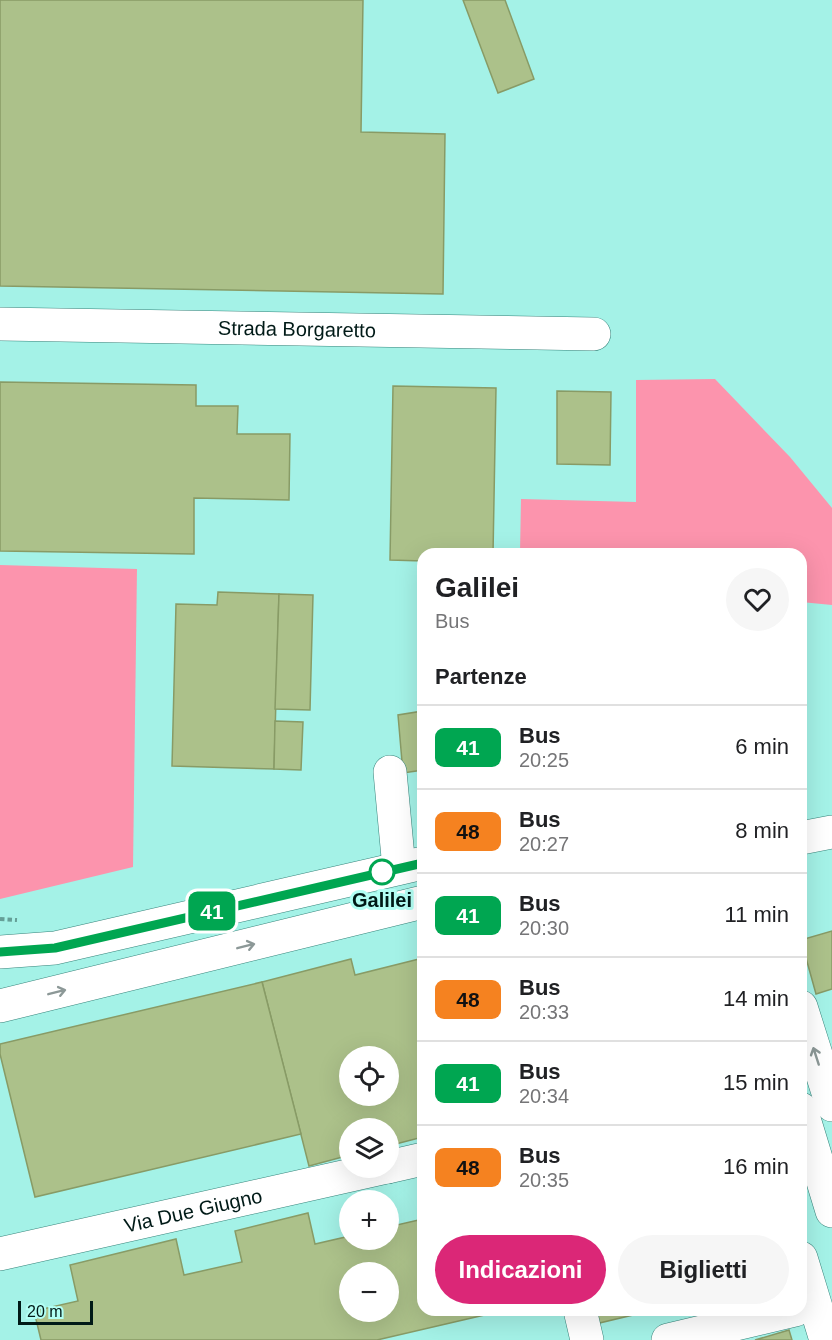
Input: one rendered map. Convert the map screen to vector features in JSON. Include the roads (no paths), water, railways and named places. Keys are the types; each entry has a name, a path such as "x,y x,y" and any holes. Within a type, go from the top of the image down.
{"street":[{"name":"Strada Borgaretto","path":"0,324 594,334"},
{"path":"0,952 55,948 411,866 390,772"},
{"path":"807,837 832,832"},
{"path":"0,1006 417,903"},
{"path":"807,1026 832,1105"},
{"path":"807,1129 832,1211"},
{"name":"Via Due Giugno","path":"399,1164 417,1160"},
{"name":"Via Due Giugno","path":"0,1254 339,1178"},
{"path":"807,1287 811,1306 826,1340"},
{"path":"581,1316 587,1340"},
{"path":"668,1340 769,1316"}],"place":[{"name":"Galilei","path":"382,872"}]}
